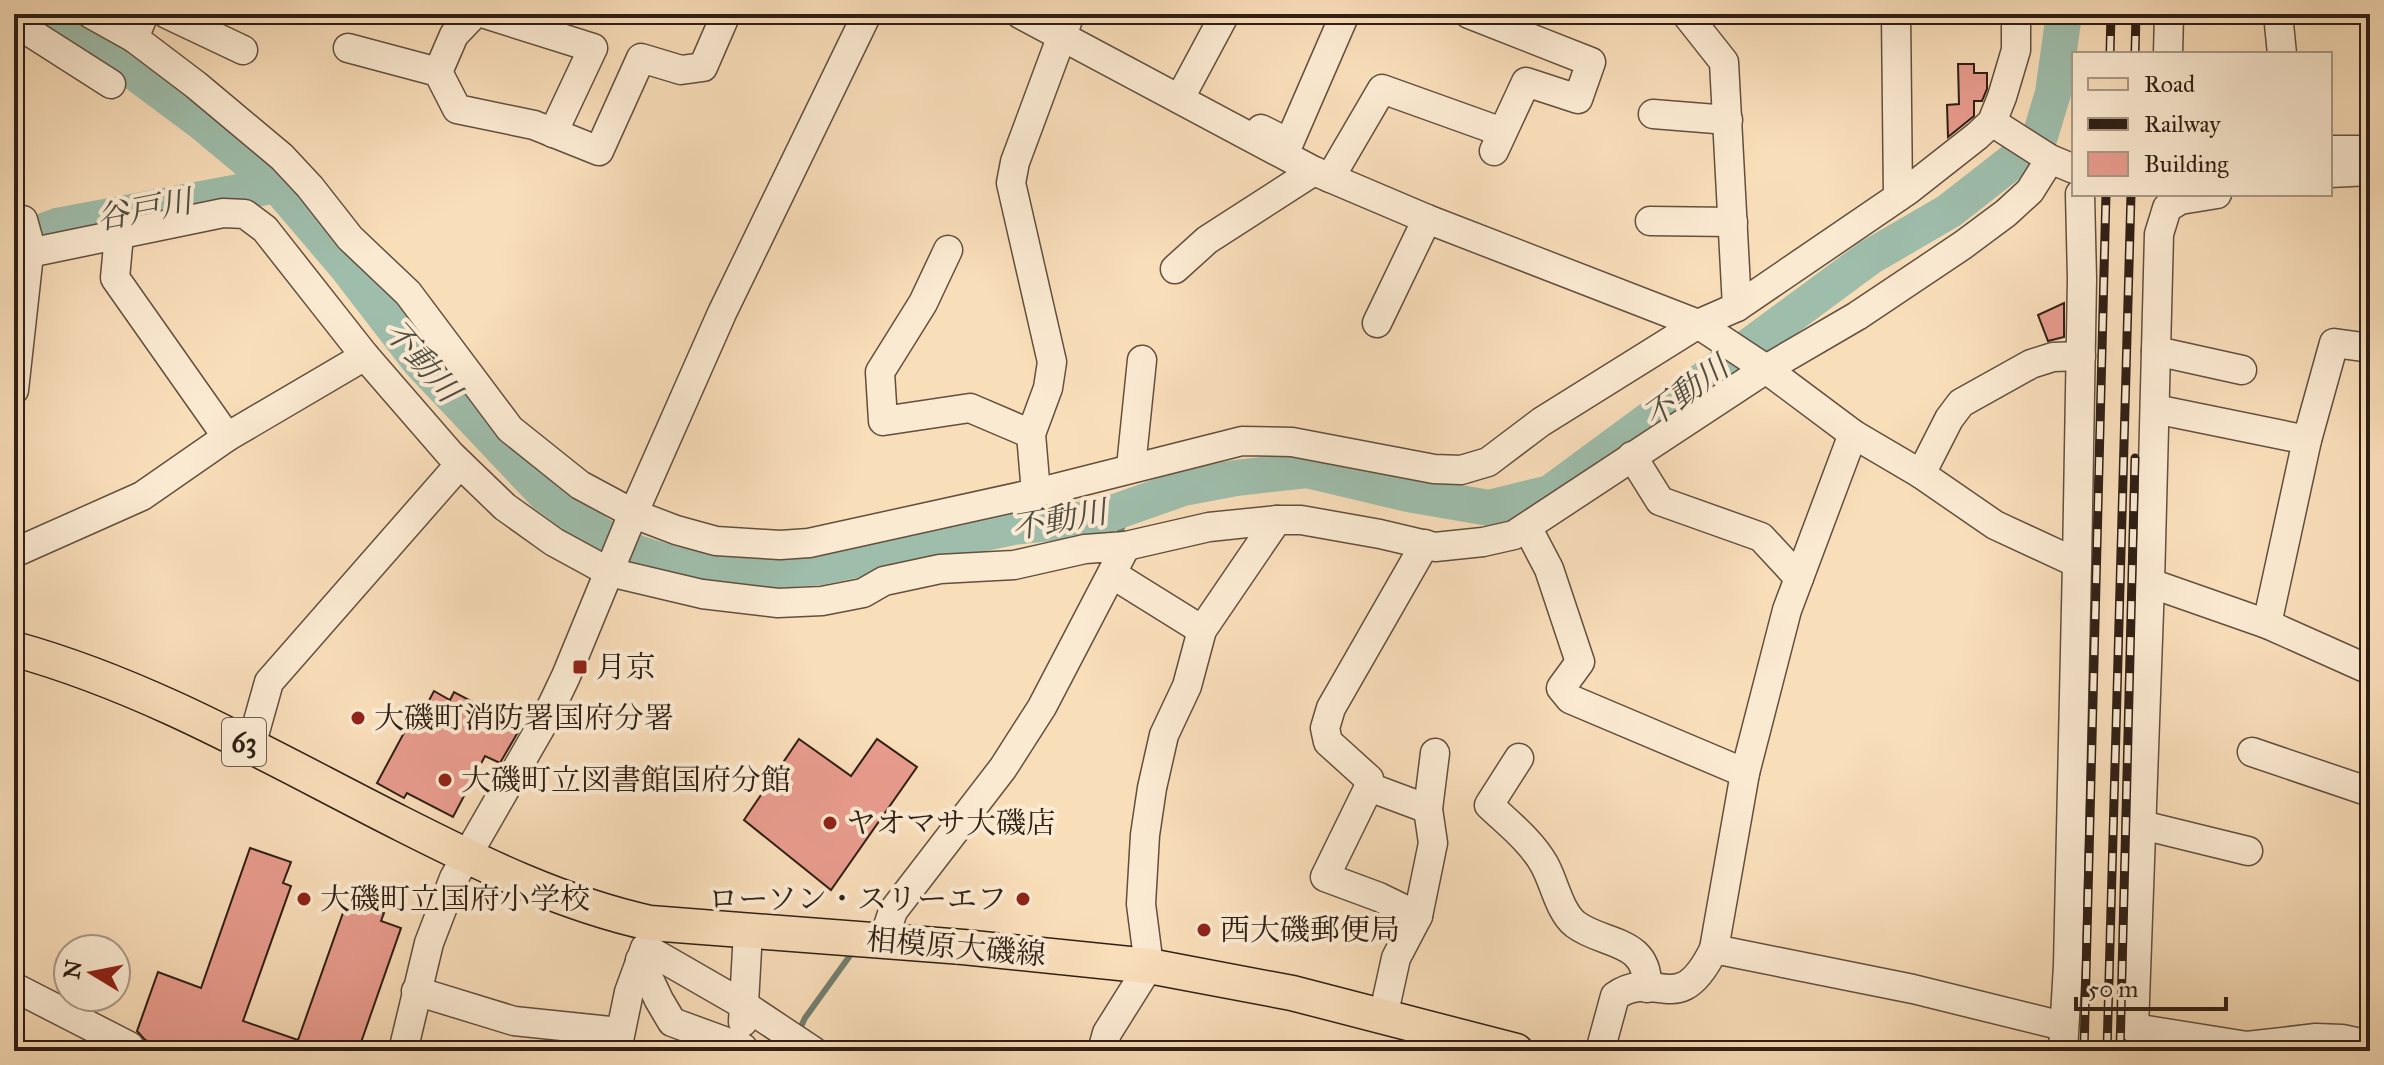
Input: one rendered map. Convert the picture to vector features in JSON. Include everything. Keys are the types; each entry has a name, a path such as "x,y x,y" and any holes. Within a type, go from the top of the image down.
{"main road":[{"name":"相模原大磯線","path":"14,649 74,666 144,694 465,857 603,911 645,944 748,931 1149,966 1265,987 1516,1051"}],"street":[{"path":"91,14 139,26 196,85 282,157 350,238 408,293 510,429 580,485 630,521 716,541 780,545 809,543 1036,493 1242,441 1292,442 1434,469 1461,470 1488,462 1541,422 1698,324 1737,307 1898,197 1992,122 2016,50 2016,14"},
{"path":"167,14 243,50"},
{"path":"438,72 454,35 474,14"},
{"path":"485,14 593,48 553,133"},
{"path":"348,48 438,72 457,109 534,125 599,151 641,58 681,70 703,67 726,14"},
{"path":"403,1051 429,943 465,857 546,718 722,313 867,14"},
{"path":"1020,14 1066,25 1180,98 1322,175 1698,324 1766,369 1853,434 1921,474 1995,525 2077,563"},
{"path":"1180,98 1225,14"},
{"path":"1237,129 1253,125 1289,143 1345,14"},
{"path":"1175,269 1207,240 1322,175 1382,89 1498,142 1526,82 1578,99 1591,62 1469,14"},
{"path":"1686,14 1724,62 1737,307"},
{"path":"1896,14 1898,197"},
{"path":"2168,52 2169,14"},
{"path":"2278,14 2282,52"},
{"path":"14,22 111,84"},
{"path":"1036,493 1031,434 1048,388 1052,362 1011,183 1015,162 1066,25"},
{"path":"1653,114 1728,120"},
{"path":"14,390 24,235 119,235 223,213 245,214 265,229 365,356 460,464 505,507 554,542 610,568 702,594 778,603 822,601 863,593 884,581 940,569 1014,565 1085,549 1126,546 1209,527 1277,520 1301,520 1435,547 1483,542 1514,535 1766,369 1857,316 1995,221 2062,164 1992,122"},
{"path":"2332,150 2370,150"},
{"path":"2332,173 2370,171"},
{"path":"1714,949 1913,989 2063,1038 2068,965 2077,563 2080,196"},
{"path":"2205,196 2180,200 2167,208 2159,234 2134,1028 2162,1042 2247,1046 2316,1038 2370,1045"},
{"path":"1377,323 1427,219"},
{"path":"1650,221 1733,222"},
{"path":"119,235 115,278 227,437"},
{"path":"948,250 923,303 880,372 883,421 970,408 1031,434"},
{"path":"2267,624 2307,440 2334,343 2370,348"},
{"path":"2156,351 2242,370"},
{"path":"14,553 142,496 227,437 365,356"},
{"path":"1921,474 1949,419 1961,403 2031,364 2053,357 2081,356"},
{"path":"1131,467 1142,360"},
{"path":"2155,409 2307,440"},
{"path":"1600,1051 1615,996 1624,989 1667,990 1686,986 1696,980 1714,949 1745,773 1771,669 1799,578 1853,434"},
{"path":"1632,456 1660,501 1761,537 1799,578"},
{"path":"251,746 269,682 460,464"},
{"path":"1102,1051 1107,1033 1149,966 1141,904 1145,835 1164,735 1187,686 1202,630 1277,520"},
{"path":"1527,527 1549,569 1580,662 1561,688 1564,699 1745,773"},
{"path":"1418,916 1379,897 1325,877 1369,787 1369,779 1328,742 1325,728 1331,708 1425,544"},
{"path":"883,941 893,911 1003,768 1042,707 1126,546"},
{"path":"1112,574 1202,630"},
{"path":"2150,583 2267,624 2370,670"},
{"path":"2252,752 2370,792"},
{"path":"1383,1017 1396,958 1418,916 1433,843 1428,809 1435,753"},
{"path":"1519,758 1489,805 1535,850 1568,916 1577,925 1619,942 1633,953 1648,971 1647,988"},
{"path":"1369,787 1428,809"},
{"path":"2142,825 2248,851"},
{"path":"645,944 659,1000 672,1022 743,1049 748,931"},
{"path":"416,991 514,1021 618,1042 629,992 645,944"},
{"path":"645,944 801,1043"},
{"path":"14,987 129,1046 129,1051"}],"building":[{"path":"1958,64 1974,64 1974,73 1987,73 1987,89 1982,101 1974,101 1974,116 1948,137 1947,105 1959,104"},
{"path":"2064,303 2064,337 2048,341 2038,315"},
{"path":"434,691 450,700 454,692 521,727 500,763 485,756 453,817 407,793 404,798 377,783 406,729 412,732"},
{"path":"799,739 851,776 877,739 917,767 831,890 744,820"},
{"path":"250,848 291,862 283,883 291,886 243,1021 298,1040 344,910 347,912 351,901 384,913 381,921 401,928 358,1051 150,1051 153,1043 137,1031 158,972 201,988"}],"waterway":[{"name":"不動川","path":"48,14 91,40 200,121 277,185 346,266 420,362 544,493 600,535 637,553 672,564 726,574 820,567 1013,527 1098,518 1183,488 1307,470 1408,494 1489,508 1550,493 1870,257 1949,211 2040,136 2053,93 2064,14"},
{"name":"谷戸川","path":"14,242 57,226 277,185"},
{"path":"1117,537 1134,505"},
{"path":"798,1033 805,1018 854,950"}],"railway":[{"path":"2110,52 2111,14"},
{"path":"2135,52 2136,14"},
{"path":"2084,1051 2106,196"},
{"path":"2107,1051 2131,196"},
{"path":"2120,1051 2135,458"}],"place":[{"name":"月京","path":"580,667"},
{"name":"大磯町消防署国府分署","path":"358,718"},
{"name":"大磯町立図書館国府分館","path":"445,780"},
{"name":"ヤオマサ大磯店","path":"830,823"},
{"name":"大磯町立国府小学校","path":"304,899"},
{"name":"ローソン・スリーエフ","path":"1023,899"},
{"name":"西大磯郵便局","path":"1204,930"}]}
